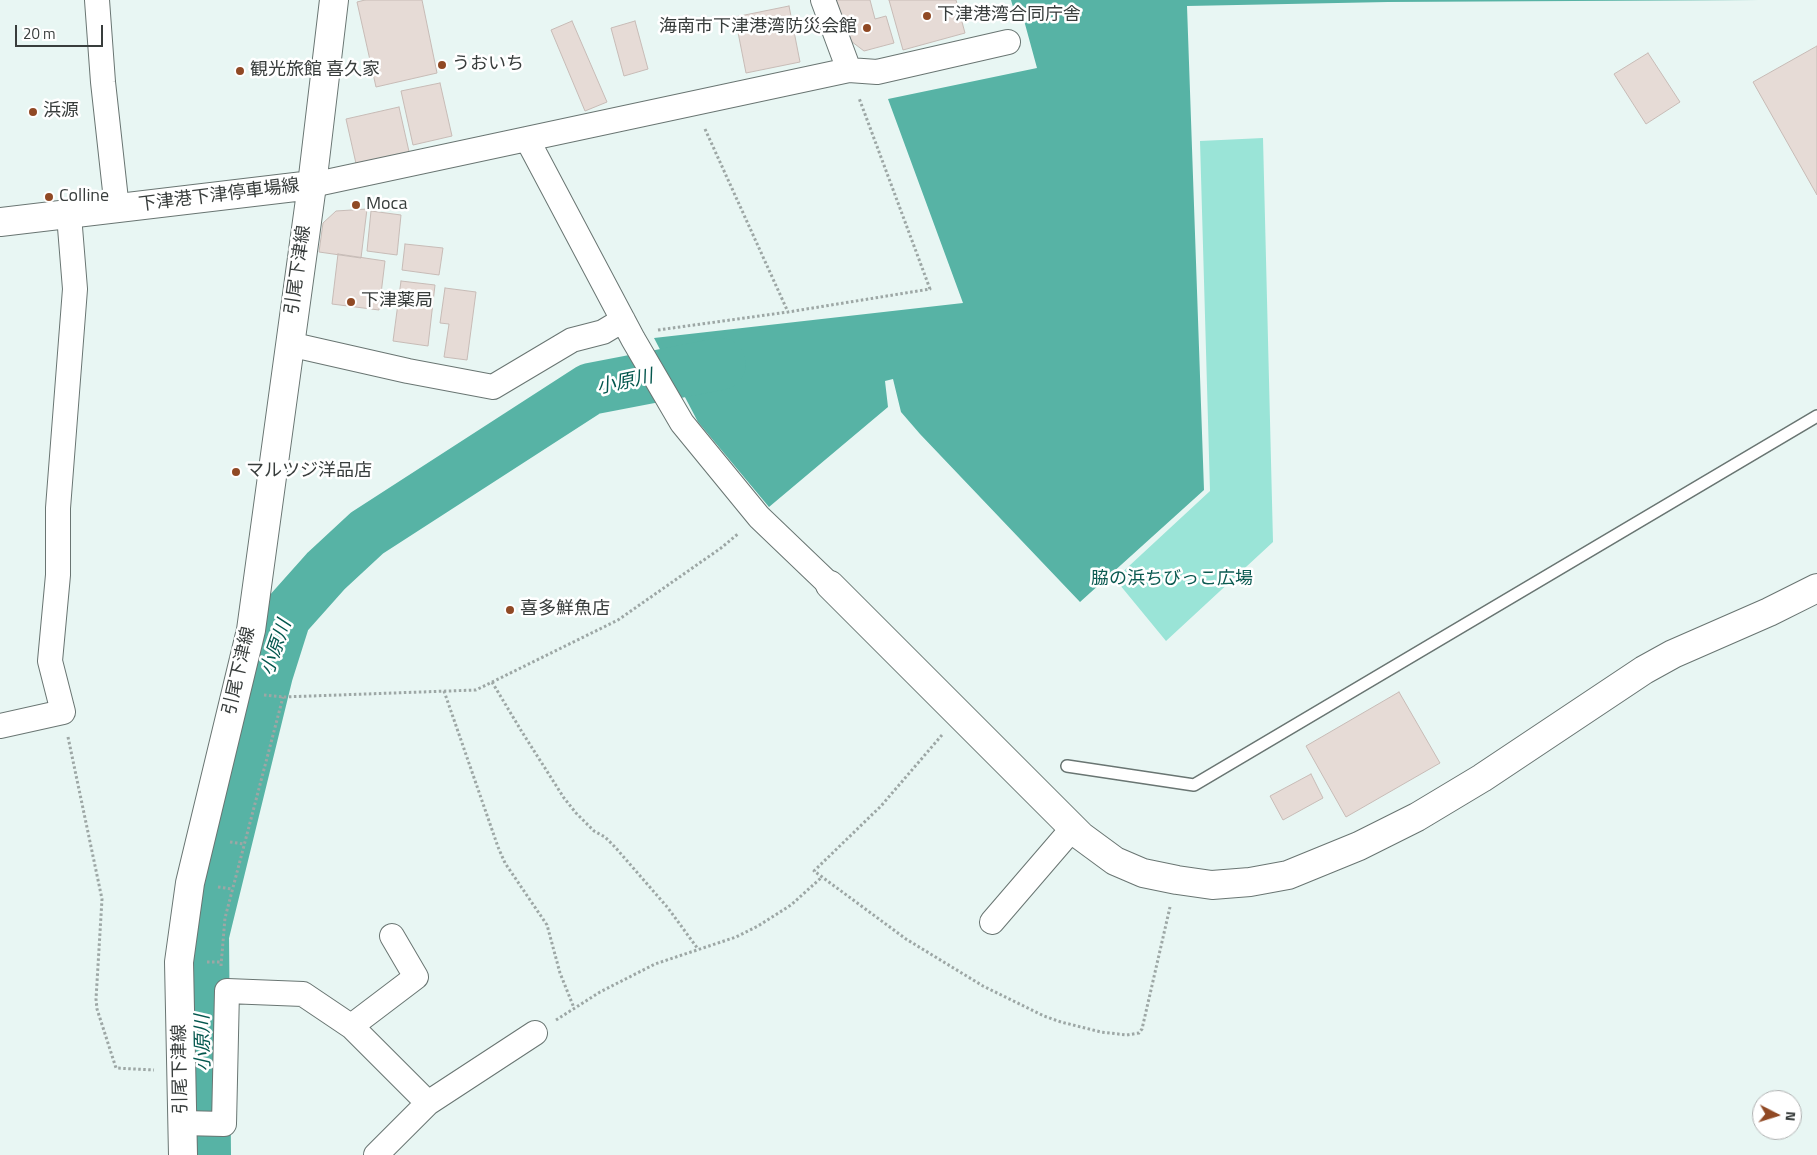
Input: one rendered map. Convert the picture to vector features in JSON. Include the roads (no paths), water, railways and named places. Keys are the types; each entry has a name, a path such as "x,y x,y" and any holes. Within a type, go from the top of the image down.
{"main road":[{"name":"下津港下津停車場線","path":"0,222 312,185 334,0"},
{"name":"引尾下津線","path":"183,1155 188,1124 181,1072 179,962 190,883 251,630 312,185"},
{"path":"830,585 1072,829 1115,861 1143,873 1212,885 1250,882 1288,875 1358,846 1417,817 1482,778 1644,670 1673,654 1770,612 1817,588"}],"street":[{"path":"97,0 103,82 117,209"},
{"path":"823,0 849,70"},
{"path":"312,185 849,70 877,72 1008,42"},
{"path":"526,139 629,331 682,423 759,517 830,585"},
{"path":"0,726 62,712 50,661 58,574 58,508 75,289 69,215"},
{"path":"289,344 408,371 493,387 572,340 603,332 629,331"},
{"path":"992,922 1072,829"},
{"path":"352,1027 416,977 392,936"},
{"path":"188,1124 224,1124 227,991 304,994 352,1027 428,1103"},
{"path":"376,1155 428,1103 535,1033"}],"lane":[{"path":"1067,766 1194,785 1817,416"}],"waterway":[{"name":"小原川","path":"205,1155 203,935 267,674 285,617 326,571 367,533 590,389 720,364"}],"place":[{"name":"下津港湾合同庁舎","path":"927,16"},
{"name":"海南市下津港湾防災会館","path":"867,28"},
{"name":"うおいち","path":"442,65"},
{"name":"観光旅館 喜久家","path":"240,71"},
{"name":"浜源","path":"33,112"},
{"name":"Colline","path":"49,197"},
{"name":"Moca","path":"356,205"},
{"name":"下津薬局","path":"351,302"},
{"name":"マルツジ洋品店","path":"236,472"},
{"name":"喜多鮮魚店","path":"510,610"}],"park label":[{"name":"脇の浜ちびっこ広場","path":"1172,580"}]}
